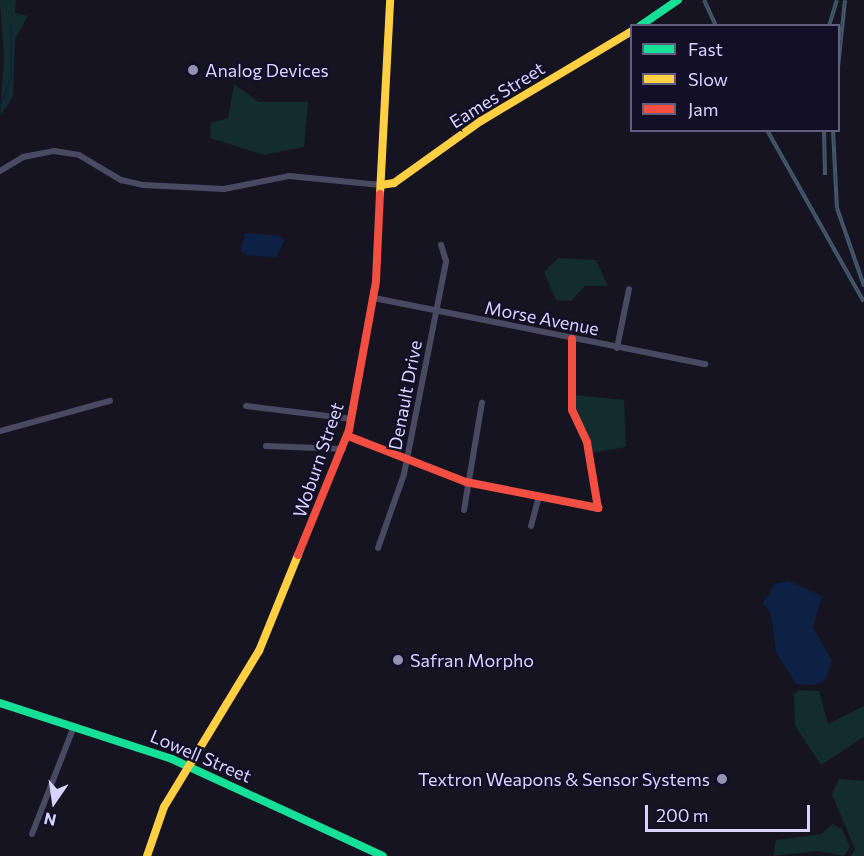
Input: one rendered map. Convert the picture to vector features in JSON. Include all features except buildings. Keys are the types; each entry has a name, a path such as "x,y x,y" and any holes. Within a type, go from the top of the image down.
{"main road":[{"name":"Woburn Street","path":"147,856 160,815 256,658 348,436 374,298 390,0"},
{"path":"643,24 678,0"},
{"name":"Eames Street","path":"381,185 392,184 481,121 630,32"},
{"path":"348,436 466,482 597,508 587,442 572,413 572,339"},
{"name":"Lowell Street","path":"0,703 74,726 190,767 383,856"}],"street":[{"path":"0,171 23,157 54,151 79,155 121,180 143,185 224,189 298,176 381,185"},
{"name":"Denault Drive","path":"378,548 407,460 446,258 441,245"},
{"path":"617,348 629,289"},
{"name":"Morse Avenue","path":"374,298 705,364"},
{"path":"0,431 110,400"},
{"path":"464,510 466,482 482,403"},
{"path":"246,406 352,419"},
{"path":"266,446 343,449"},
{"path":"531,526 539,497"},
{"path":"32,834 74,726"}],"green space":[{"path":"0,0 16,0 15,13 28,16 15,39 13,97 0,116 4,58"},
{"path":"234,84 259,102 308,102 304,147 264,155 210,138 211,123 228,118"},
{"path":"558,258 596,260 608,286 585,286 571,301 556,300 544,272"},
{"path":"574,395 624,400 626,447 592,453 577,418"},
{"path":"799,690 819,691 828,724 864,706 864,737 821,765 795,726 794,694"},
{"path":"839,779 864,781 864,856 851,856 855,849 832,794"},
{"path":"832,824 842,829 850,847 844,856 817,851 773,856 776,840 822,834"}],"water":[{"path":"245,233 280,236 285,240 276,257 247,255 241,251"},
{"path":"789,581 822,596 813,627 832,661 825,681 813,685 796,684 776,652 771,614 763,603 775,584"}],"waterway":[{"path":"0,107 11,78 11,26"}],"railway":[{"path":"704,0 715,24"},
{"path":"830,24 837,0"},
{"path":"840,48 845,0"},
{"path":"768,132 864,302"},
{"path":"824,132 825,175"},
{"path":"833,132 837,208 864,286"}],"traffic: fast":[{"path":"643,24 678,0"},
{"path":"0,703 172,759 383,856"}],"traffic: slow":[{"path":"380,194 390,0"},
{"path":"381,185 394,183 481,121 630,32"},
{"path":"147,856 164,807 259,651 298,555"}],"traffic: jam":[{"path":"298,555 349,430 376,281 380,194"},
{"path":"348,436 466,482 598,508 587,442 572,410 572,339"}],"place":[{"name":"Analog Devices","path":"193,70"},
{"name":"Safran Morpho","path":"398,660"},
{"name":"Textron Weapons & Sensor Systems","path":"722,779"}]}
